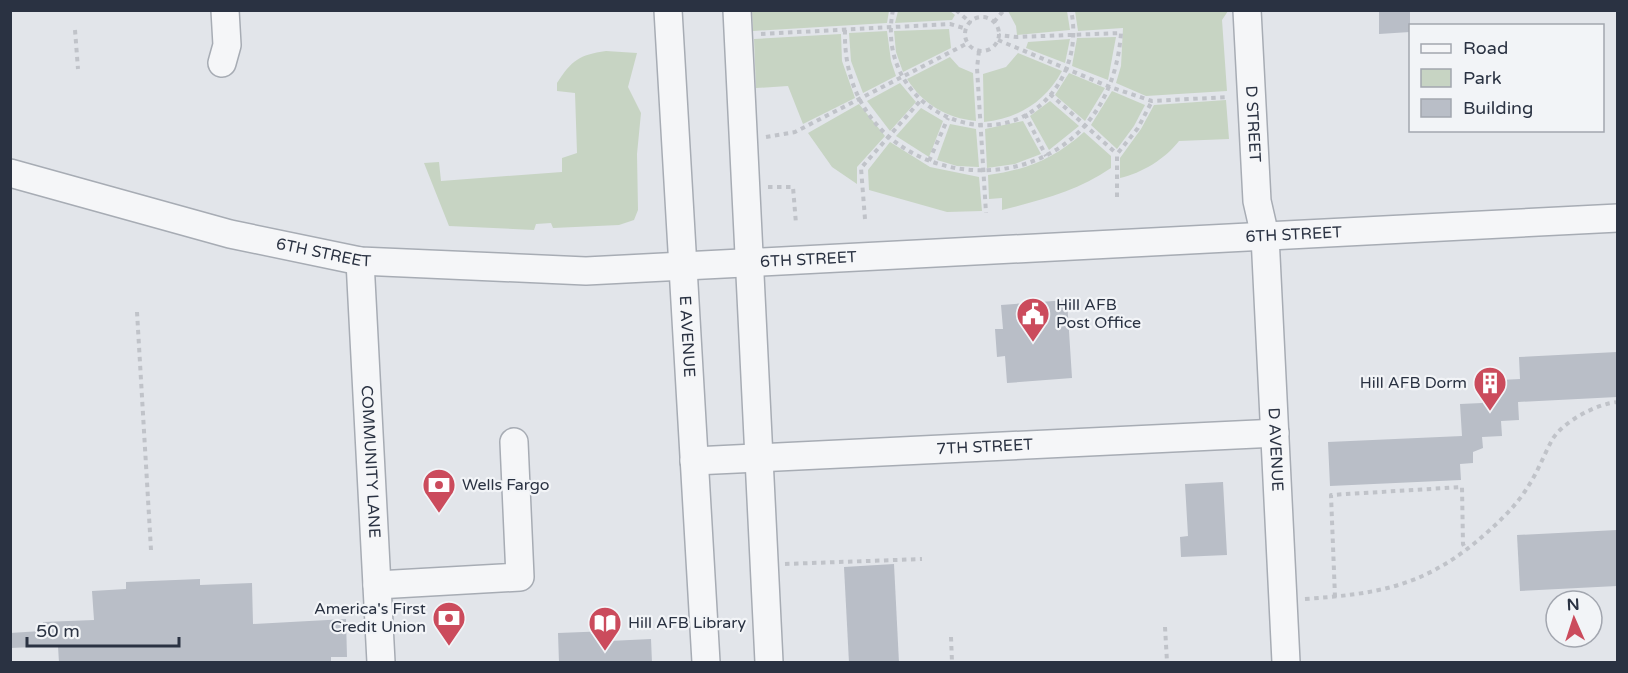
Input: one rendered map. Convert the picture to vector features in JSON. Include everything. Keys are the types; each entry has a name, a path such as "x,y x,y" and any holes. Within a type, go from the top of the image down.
{"lane":[{"path":"222,63 227,45 225,10"},
{"name":"E AVENUE","path":"668,10 706,663"},
{"path":"737,10 769,663"},
{"name":"D STREET","path":"1247,10 1257,201 1265,236"},
{"name":"6TH STREET","path":"10,173 114,199 230,234 360,261 586,271 1617,218"},
{"name":"D AVENUE","path":"1265,236 1286,663"},
{"name":"COMMUNITY LANE","path":"360,261 381,663"},
{"name":"7TH STREET","path":"694,461 1275,433"},
{"path":"377,585 520,578 514,442"}],"path":[{"path":"893,10 892,48 901,76 921,101 948,118 980,124 1002,122 1025,114 1050,94 1067,68 1074,33 1071,10"},
{"path":"956,10 971,22"},
{"path":"985,18 986,10"},
{"path":"994,22 1004,10"},
{"path":"985,18 994,22 999,38 993,48 980,51 968,43 967,29 971,22 985,18"},
{"path":"751,35 950,24 967,29"},
{"path":"75,30 78,69"},
{"path":"845,30 847,59 860,98 889,136 929,161 962,170 983,172 1020,167 1046,156 1069,142 1099,109 1110,87 1120,54 1121,33 1074,33 999,38"},
{"path":"999,38 1110,87 1152,101 1234,97"},
{"path":"757,138 795,132 968,43"},
{"path":"980,51 977,69 986,213"},
{"path":"1050,94 1117,154"},
{"path":"865,219 861,168 921,101"},
{"path":"1117,197 1117,154 1138,128 1152,101"},
{"path":"1025,114 1046,156"},
{"path":"929,161 948,118"},
{"path":"759,188 793,187 796,224"},
{"path":"137,312 151,549"},
{"path":"1299,599 1335,597 1392,588 1439,568 1466,550 1511,509 1529,486 1552,440 1559,432 1595,407 1617,402"},
{"path":"1335,597 1330,495 1462,487 1463,544 1466,550"},
{"path":"764,565 922,560"},
{"path":"1165,627 1167,663"},
{"path":"951,637 952,663"}],"green space":[{"path":"752,10 889,11 887,23 753,31"},
{"path":"898,11 950,11 955,15 952,20 895,23"},
{"path":"1008,11 1067,11 1070,30 1017,35 1016,26"},
{"path":"1075,11 1228,11 1222,20 1227,91 1146,96 1116,83 1121,66 1123,28 1078,31"},
{"path":"949,29 951,48 903,72 896,52 894,31"},
{"path":"887,31 891,61 896,76 863,93 851,61 849,33"},
{"path":"841,34 842,61 855,98 803,124 788,86 756,88 754,39"},
{"path":"1116,37 1108,80 1072,66 1077,38"},
{"path":"1070,39 1065,63 1026,48 1028,42"},
{"path":"606,51 637,53 628,87 641,113 637,154 638,210 634,220 619,225 553,228 551,223 536,224 534,230 449,226 424,163 439,162 441,181 562,172 562,158 577,153 575,93 557,91 557,83 577,60 589,54"},
{"path":"1018,53 1062,71 1048,91 1030,107 1009,117 984,122 983,74 1006,67"},
{"path":"950,57 959,67 973,73 976,121 955,117 936,108 920,96 907,79"},
{"path":"1069,73 1105,88 1085,121 1055,95"},
{"path":"900,83 916,102 890,131 867,101"},
{"path":"1112,91 1145,105 1134,126 1117,149 1091,125"},
{"path":"1226,100 1229,139 1179,141 1167,154 1152,164 1137,173 1120,178 1120,158 1141,129 1154,105"},
{"path":"1050,101 1079,126 1049,150 1030,116"},
{"path":"859,104 885,136 857,167 857,184 832,167 808,133"},
{"path":"921,108 943,121 929,157 896,136"},
{"path":"1023,121 1041,154 1015,164 987,168 985,129"},
{"path":"950,124 976,129 979,167 957,166 937,160"},
{"path":"1084,132 1111,156 1111,168 1072,189 1002,210 1002,198 989,199 988,175 1015,170 1040,161 1062,149"},
{"path":"890,142 930,167 979,177 982,211 947,212 869,190 868,170"}],"building":[{"path":"1379,10 1410,10 1409,32 1379,34"},
{"name":"Hill AFB Post Office","path":"1067,300 1072,378 1007,383 1005,356 997,357 995,329 1003,329 1001,305"},
{"name":"Hill AFB Dorm","path":"1617,352 1617,397 1518,402 1519,420 1501,421 1502,436 1482,437 1483,448 1473,452 1473,463 1460,464 1461,480 1330,486 1328,442 1462,436 1460,404 1482,403 1481,381 1520,379 1519,357"},
{"path":"1223,482 1227,555 1181,557 1180,537 1188,536 1185,484"},
{"path":"1617,530 1617,586 1520,591 1517,535"},
{"path":"894,564 899,663 849,663 844,567"},
{"path":"200,579 200,585 252,583 253,624 346,619 347,657 331,657 331,663 59,663 58,646 10,648 10,633 41,631 43,622 94,620 92,591 126,589 126,582"},
{"name":"Hill AFB Library","path":"609,631 609,641 651,639 652,663 559,663 558,633"}],"place":[{"name":"Hill AFB Post Office","path":"1033,343"},
{"name":"Hill AFB Dorm","path":"1490,412"},
{"name":"Wells Fargo","path":"439,514"},
{"name":"America's First Credit Union","path":"449,647"},
{"name":"Hill AFB Library","path":"605,652"}]}
